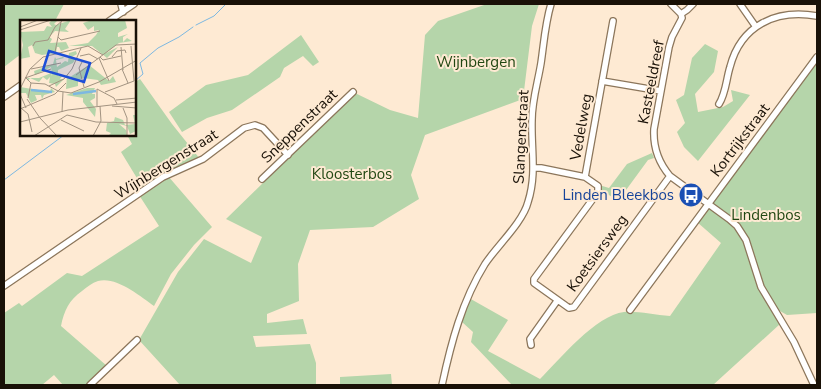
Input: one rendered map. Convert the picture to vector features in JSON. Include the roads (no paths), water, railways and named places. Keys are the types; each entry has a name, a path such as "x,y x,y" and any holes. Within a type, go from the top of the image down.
{"street":[{"path":"121,4 122,12"},
{"path":"111,20 134,4"},
{"name":"Slangenstraat","path":"442,385 451,346 468,296 486,263 527,207 534,178 532,107 541,64 545,25 551,4"},
{"path":"672,4 681,14 693,4"},
{"path":"740,4 756,27"},
{"name":"Kasteeldreef","path":"681,14 680,22 670,42 654,138 660,161 670,176 729,219 742,235 761,287 794,342 814,385"},
{"path":"719,104 724,97 737,47 744,37 756,27 782,15 800,14 817,16"},
{"name":"Vedelweg","path":"585,177 613,21"},
{"name":"Kortrijkstraat","path":"630,310 817,57"},
{"name":"Vedelweg","path":"602,81 661,91"},
{"path":"4,97 20,86"},
{"name":"Sneppenstraat","path":"262,179 353,92"},
{"name":"Wijnbergenstraat","path":"4,286 163,177 203,159 244,128 255,126 263,128 288,155"},
{"path":"534,168 585,177"},
{"name":"Koetsiersweg","path":"585,177 598,186 598,192 534,279 534,283 569,308 574,306 670,176"},
{"name":"Koetsiersweg","path":"531,345 530,339 557,301"},
{"path":"90,385 137,340"}],"waterway":[{"path":"196,25 214,16 226,4"},
{"path":"136,80 143,74 140,63 158,48 193,27"},
{"path":"4,180 63,136"}],"place":[{"name":"Linden Bleekbos","path":"691,195"}],"park label":[{"name":"Wijnbergen","path":"476,62"},
{"name":"Kloosterbos","path":"352,174"},
{"name":"Lindenbos","path":"766,215"}]}
